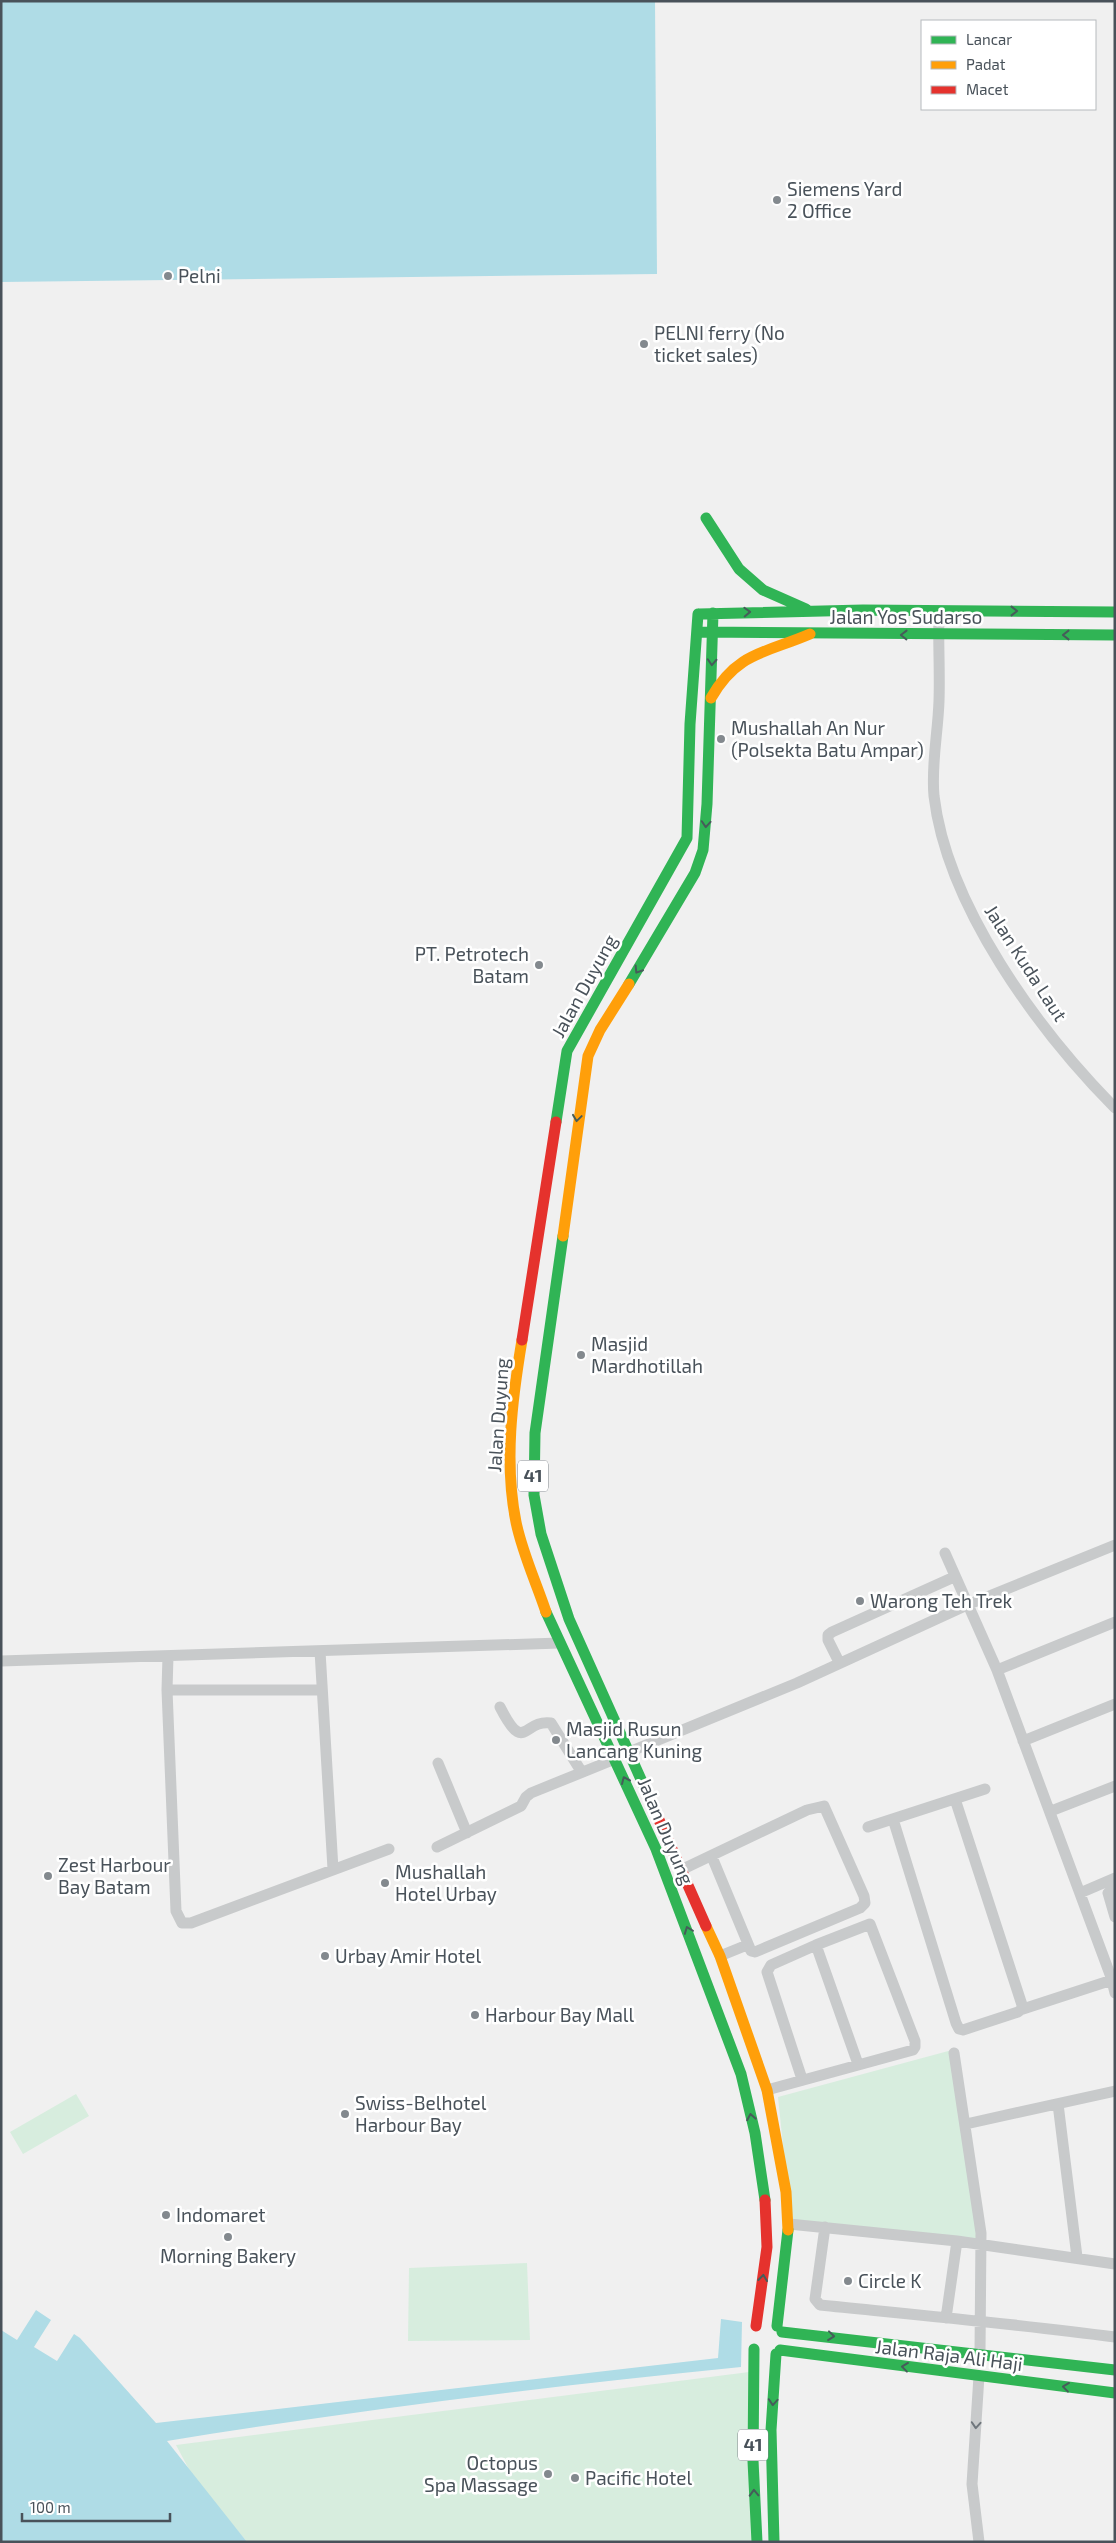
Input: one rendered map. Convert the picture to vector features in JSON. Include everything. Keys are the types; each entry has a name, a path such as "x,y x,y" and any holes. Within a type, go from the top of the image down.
{"main road":[{"path":"706,518 739,569 763,590 810,611"},
{"name":"Jalan Yos Sudarso","path":"698,614 810,611 1115,612"},
{"name":"Jalan Duyung","path":"713,613 707,813 700,861 653,946 600,1030 586,1064 533,1351 510,1444 513,1507 547,1614 656,1849 741,2074 751,2113 767,2237 753,2338 753,2461 757,2542"},
{"name":"Jalan Duyung","path":"698,614 690,724 687,838 567,1051 533,1351 534,1495 537,1517 568,1619 630,1752 720,1956 767,2090 786,2192 789,2224 780,2329"},
{"name":"Jalan Yos Sudarso","path":"697,632 1115,636"},
{"path":"710,701 720,680 737,663 760,650 793,642 810,634"},
{"path":"696,1951 714,1942"},
{"path":"778,2352 762,2355 753,2338 766,2323 780,2329"},
{"name":"Jalan Raja Ali Haji","path":"780,2329 1115,2370"},
{"name":"41","path":"774,2542 771,2430 778,2352 784,2341 780,2329"},
{"path":"856,2361 859,2339"},
{"name":"Jalan Raja Ali Haji","path":"778,2352 1115,2393"}],"street":[{"name":"Jalan Kuda Laut","path":"939,611 939,702 933,777 939,826 957,879 971,913 984,936 1033,1010 1066,1055 1115,1108"},
{"path":"630,1752 797,1683 838,1662 966,1605 1115,1544"},
{"path":"945,1554 966,1605 997,1670 1113,1978 1115,1993"},
{"path":"838,1662 828,1636 954,1577"},
{"path":"997,1670 1115,1622"},
{"path":"1,1661 560,1643"},
{"path":"320,1651 332,1869"},
{"path":"168,1656 167,1690 176,1911 182,1923 191,1923 389,1849"},
{"path":"167,1690 321,1690"},
{"path":"1023,1741 1115,1704"},
{"path":"500,1707 509,1725 520,1733 545,1723 551,1723 581,1771"},
{"path":"437,1846 521,1806 527,1795 615,1758"},
{"path":"438,1763 467,1833"},
{"path":"1051,1812 1115,1786"},
{"path":"868,1826 985,1790"},
{"path":"955,1799 1023,2010"},
{"path":"682,1869 712,1857 807,1810 824,1806 864,1896 865,1903 860,1908 753,1952 747,1945 712,1857"},
{"path":"893,1819 959,2029 963,2030 1113,1978"},
{"path":"1080,1893 1115,1878"},
{"path":"1115,1888 1108,1893 1115,1917"},
{"path":"767,2090 913,2050 915,2041 872,1926 864,1925 816,1945 771,1965 767,1972 802,2079"},
{"path":"720,1956 747,1945"},
{"path":"816,1945 858,2064"},
{"path":"954,2053 966,2124 981,2245 980,2353"},
{"path":"966,2124 1115,2091"},
{"path":"1058,2104 1077,2258"},
{"path":"789,2224 957,2241 1115,2264"},
{"path":"825,2227 816,2292 817,2302 820,2305 981,2320 1115,2337"},
{"path":"946,2318 957,2241"},
{"path":"979,2376 972,2484 979,2542"}],"green space":[{"path":"952,2050 980,2243 791,2223 778,2097"},
{"path":"76,2094 89,2116 23,2154 10,2132"},
{"path":"527,2263 530,2340 408,2341 409,2268"},
{"path":"757,2371 761,2542 247,2542 192,2475 176,2445"}],"water":[{"path":"1,1 655,1 657,274 1,282"},
{"path":"36,2310 51,2320 34,2347 57,2361 74,2334 80,2338 156,2423 718,2358 721,2319 742,2322 741,2367 597,2382 454,2400 310,2419 167,2441 247,2542 1,2542 1,2330 17,2340"}],"traffic: fast":[{"path":"706,518 739,569 763,590 806,609"},
{"path":"699,614 863,610 1115,612"},
{"path":"629,984 695,873 703,850 707,804 713,613"},
{"path":"556,1122 567,1051 687,838 690,724 698,614"},
{"path":"700,632 1115,635"},
{"path":"563,1236 535,1433 534,1495 541,1534 569,1619 648,1795"},
{"path":"546,1612 656,1849 741,2074 755,2133 765,2200"},
{"path":"777,2326 788,2230"},
{"path":"782,2332 1115,2370"},
{"path":"754,2349 753,2461 757,2542"},
{"path":"780,2350 1115,2393"},
{"path":"774,2542 771,2430 776,2354"}],"traffic: slow":[{"path":"711,698 731,671 742,663 766,650 810,634"},
{"path":"563,1236 588,1056 600,1030 629,984"},
{"path":"522,1340 515,1385 510,1477 516,1522 546,1612"},
{"path":"706,1926 720,1956 767,2090 786,2192 788,2230"}],"traffic: jam":[{"path":"522,1340 556,1122"},
{"path":"648,1795 706,1926"},
{"path":"756,2326 767,2247 765,2200"}],"place":[{"name":"Siemens Yard 2 Office","path":"777,200"},
{"name":"Pelni","path":"168,276"},
{"name":"PELNI ferry (No ticket sales)","path":"644,344"},
{"name":"Mushallah An Nur (Polsekta Batu Ampar)","path":"721,739"},
{"name":"PT. Petrotech Batam","path":"539,965"},
{"name":"Masjid Mardhotillah","path":"581,1355"},
{"name":"Warong Teh Trek","path":"860,1601"},
{"name":"Masjid Rusun Lancang Kuning","path":"556,1740"},
{"name":"Zest Harbour Bay Batam","path":"48,1876"},
{"name":"Mushallah Hotel Urbay","path":"385,1883"},
{"name":"Urbay Amir Hotel","path":"325,1956"},
{"name":"Harbour Bay Mall","path":"475,2015"},
{"name":"Swiss-Belhotel Harbour Bay","path":"345,2114"},
{"name":"Indomaret","path":"166,2215"},
{"name":"Morning Bakery","path":"228,2237"},
{"name":"Circle K","path":"848,2281"},
{"name":"Octopus Spa Massage","path":"548,2474"},
{"name":"Pacific Hotel","path":"575,2478"}]}
